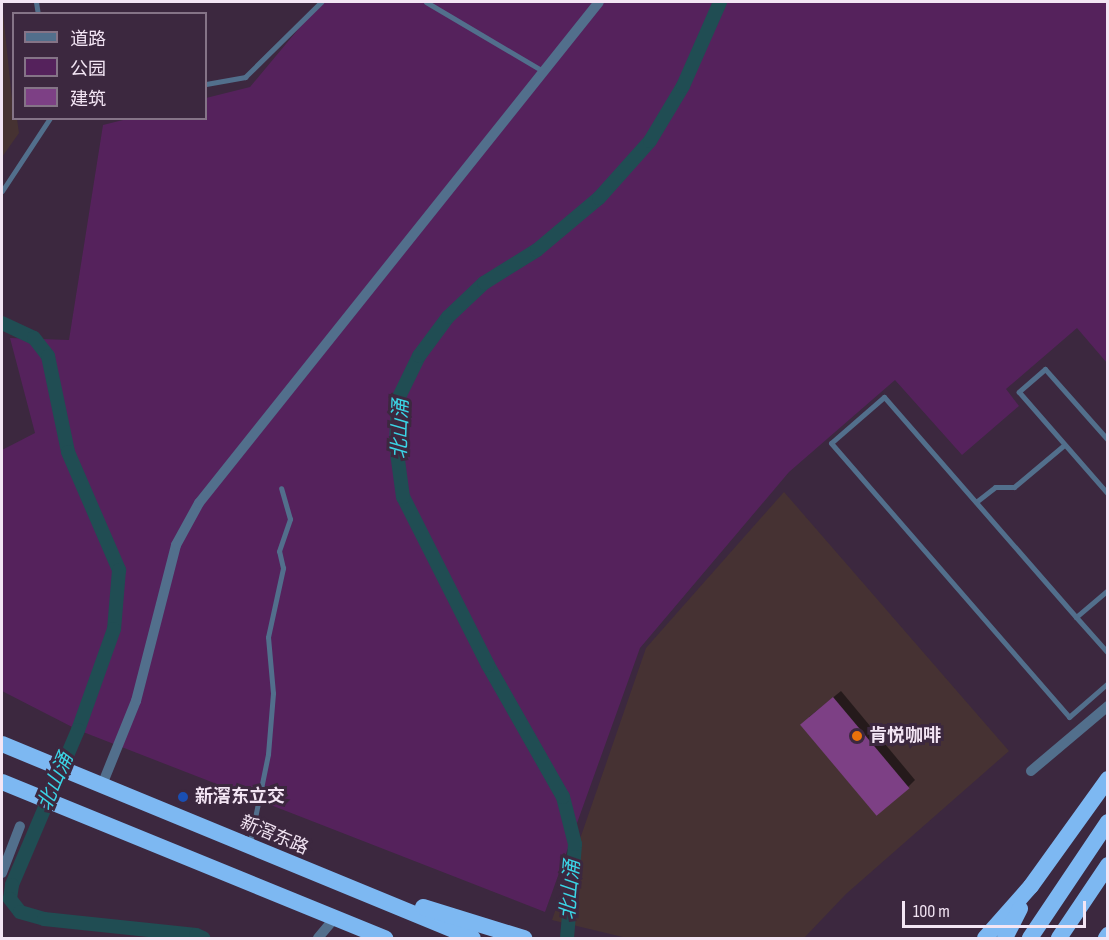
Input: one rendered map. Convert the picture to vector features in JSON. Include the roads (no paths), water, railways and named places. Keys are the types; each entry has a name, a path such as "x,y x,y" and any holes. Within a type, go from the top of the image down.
{"highway":[{"name":"新滘东路","path":"2,744 473,939"},
{"path":"985,939 1031,886 1107,779"},
{"path":"2,782 385,939"},
{"path":"1030,939 1068,876 1107,822"},
{"path":"1059,939 1107,865"},
{"path":"316,874 524,939"},
{"path":"1005,939 1031,886"}],"street":[{"path":"102,785 136,701 176,545 199,503 541,70 599,2"},
{"path":"1031,771 1107,706"},
{"path":"2,873 20,826"},
{"path":"318,939 335,918"}],"lane":[{"path":"207,84 245,77 321,2"},
{"path":"426,2 541,70"},
{"path":"2,191 49,120"},
{"path":"1107,440 1045,369 1019,392 1107,494"},
{"path":"1107,653 884,397 831,443 1069,717 1107,682"},
{"path":"976,502 995,487 1014,487 1064,445"},
{"path":"250,847 268,754 273,693 268,637 283,568 279,551 290,519 281,488"},
{"path":"1076,617 1107,590"}],"waterway":[{"name":"北山涌","path":"567,938 575,844 563,797 488,665 403,497 396,445 398,399 419,356 448,317 484,283 537,250 599,198 650,141 683,86 720,2"},
{"name":"北山涌","path":"2,323 34,338 48,356 68,452 119,570 114,629 78,730 12,885 10,899 20,912 44,919 196,935 203,938"}],"place":[{"name":"肯悦咖啡","path":"857,736"},
{"name":"新滘东立交","path":"183,797"}]}
